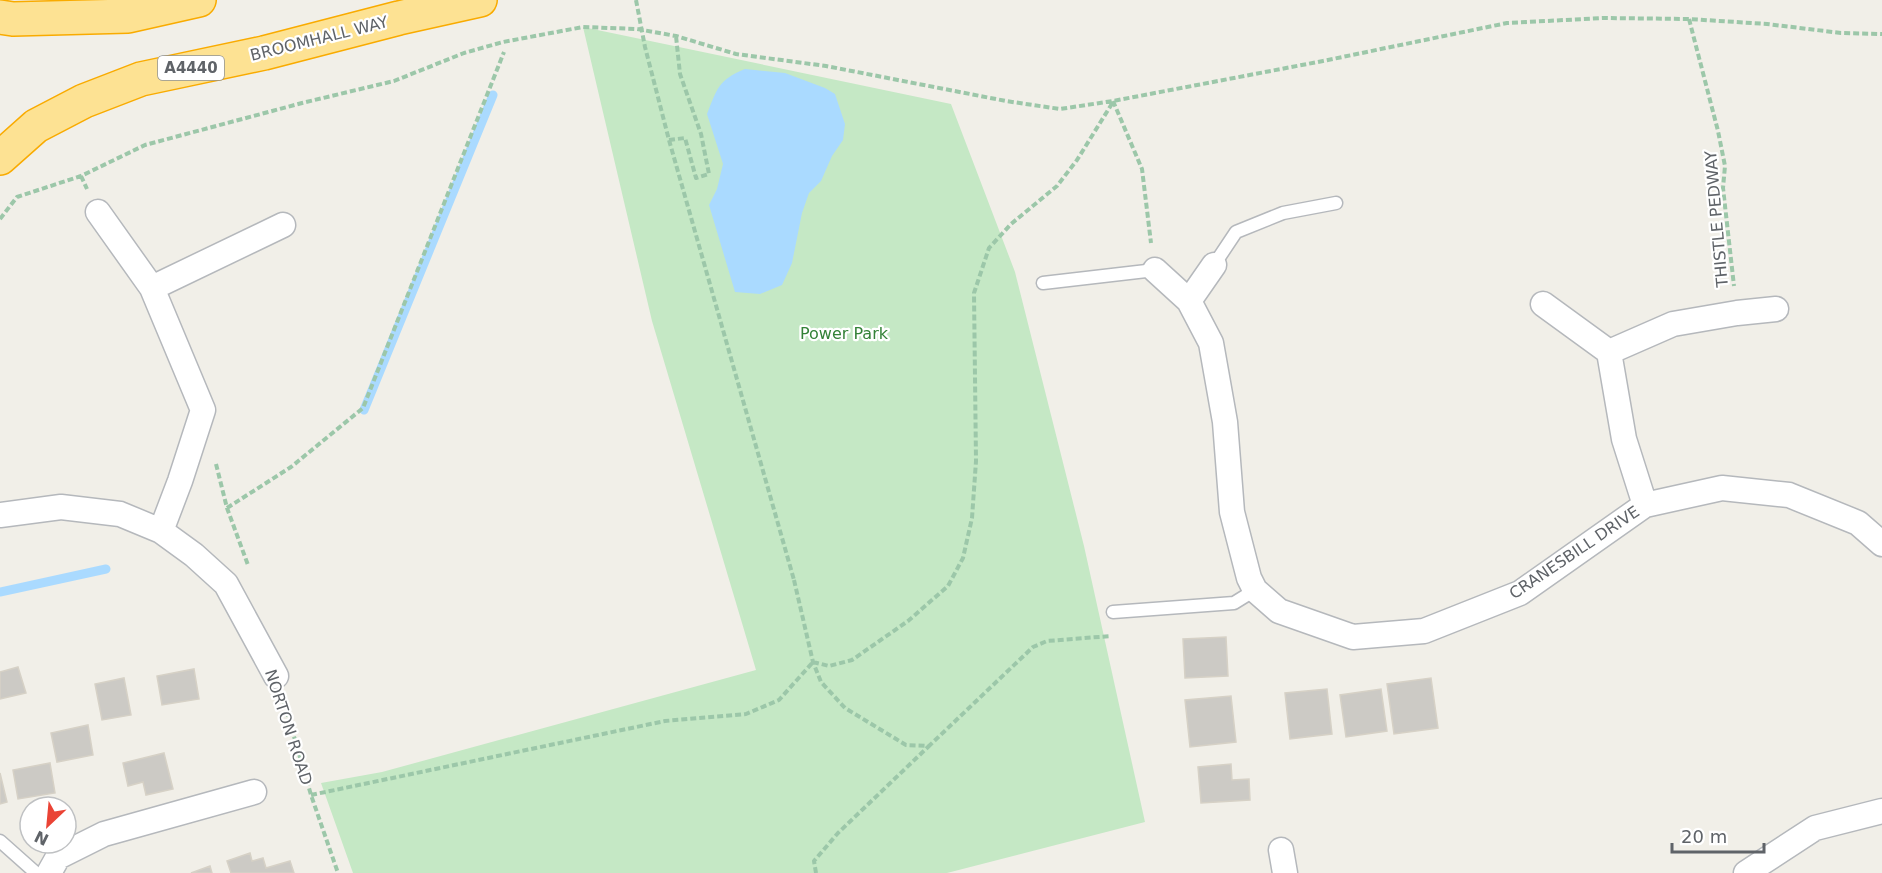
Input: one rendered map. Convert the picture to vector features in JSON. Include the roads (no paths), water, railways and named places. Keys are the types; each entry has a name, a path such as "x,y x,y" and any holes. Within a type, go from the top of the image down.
{"highway":[{"path":"0,17 14,19 128,16 199,0"},
{"name":"BROOMHALL WAY","path":"0,158 36,126 84,101 141,79 264,53 399,18 480,0"}],"street":[{"path":"98,212 152,288 203,410 161,531"},
{"path":"152,288 283,225"},
{"path":"1188,301 1214,265"},
{"name":"CRANESBILL DRIVE","path":"1155,270 1188,301 1212,343 1225,422 1232,512 1249,578 1255,590 1279,611 1353,637 1424,631 1520,593 1645,505 1722,488 1789,495 1858,523 1882,544"},
{"path":"1543,304 1608,352 1624,440 1645,505"},
{"path":"1608,352 1673,324 1776,309"},
{"name":"NORTON ROAD","path":"0,515 61,507 120,514 161,531 194,555 226,584 276,676"},
{"path":"49,873 58,857 104,834 254,792"},
{"path":"1746,873 1815,828 1882,811"}],"lane":[{"path":"1214,265 1236,232 1283,213 1336,203"},
{"path":"1043,283 1155,270"},
{"path":"1113,612 1234,603 1255,590"},
{"path":"0,841 36,873"}],"water":[{"path":"745,69 785,73 825,88 835,94 845,124 843,140 832,156 821,181 809,193 802,213 792,263 782,285 760,294 735,292 709,205 717,189 723,164 707,114 713,98 724,81"}],"waterway":[{"path":"364,410 493,95"},
{"path":"0,592 106,569"}],"park label":[{"name":"Power Park","path":"844,333"}]}
